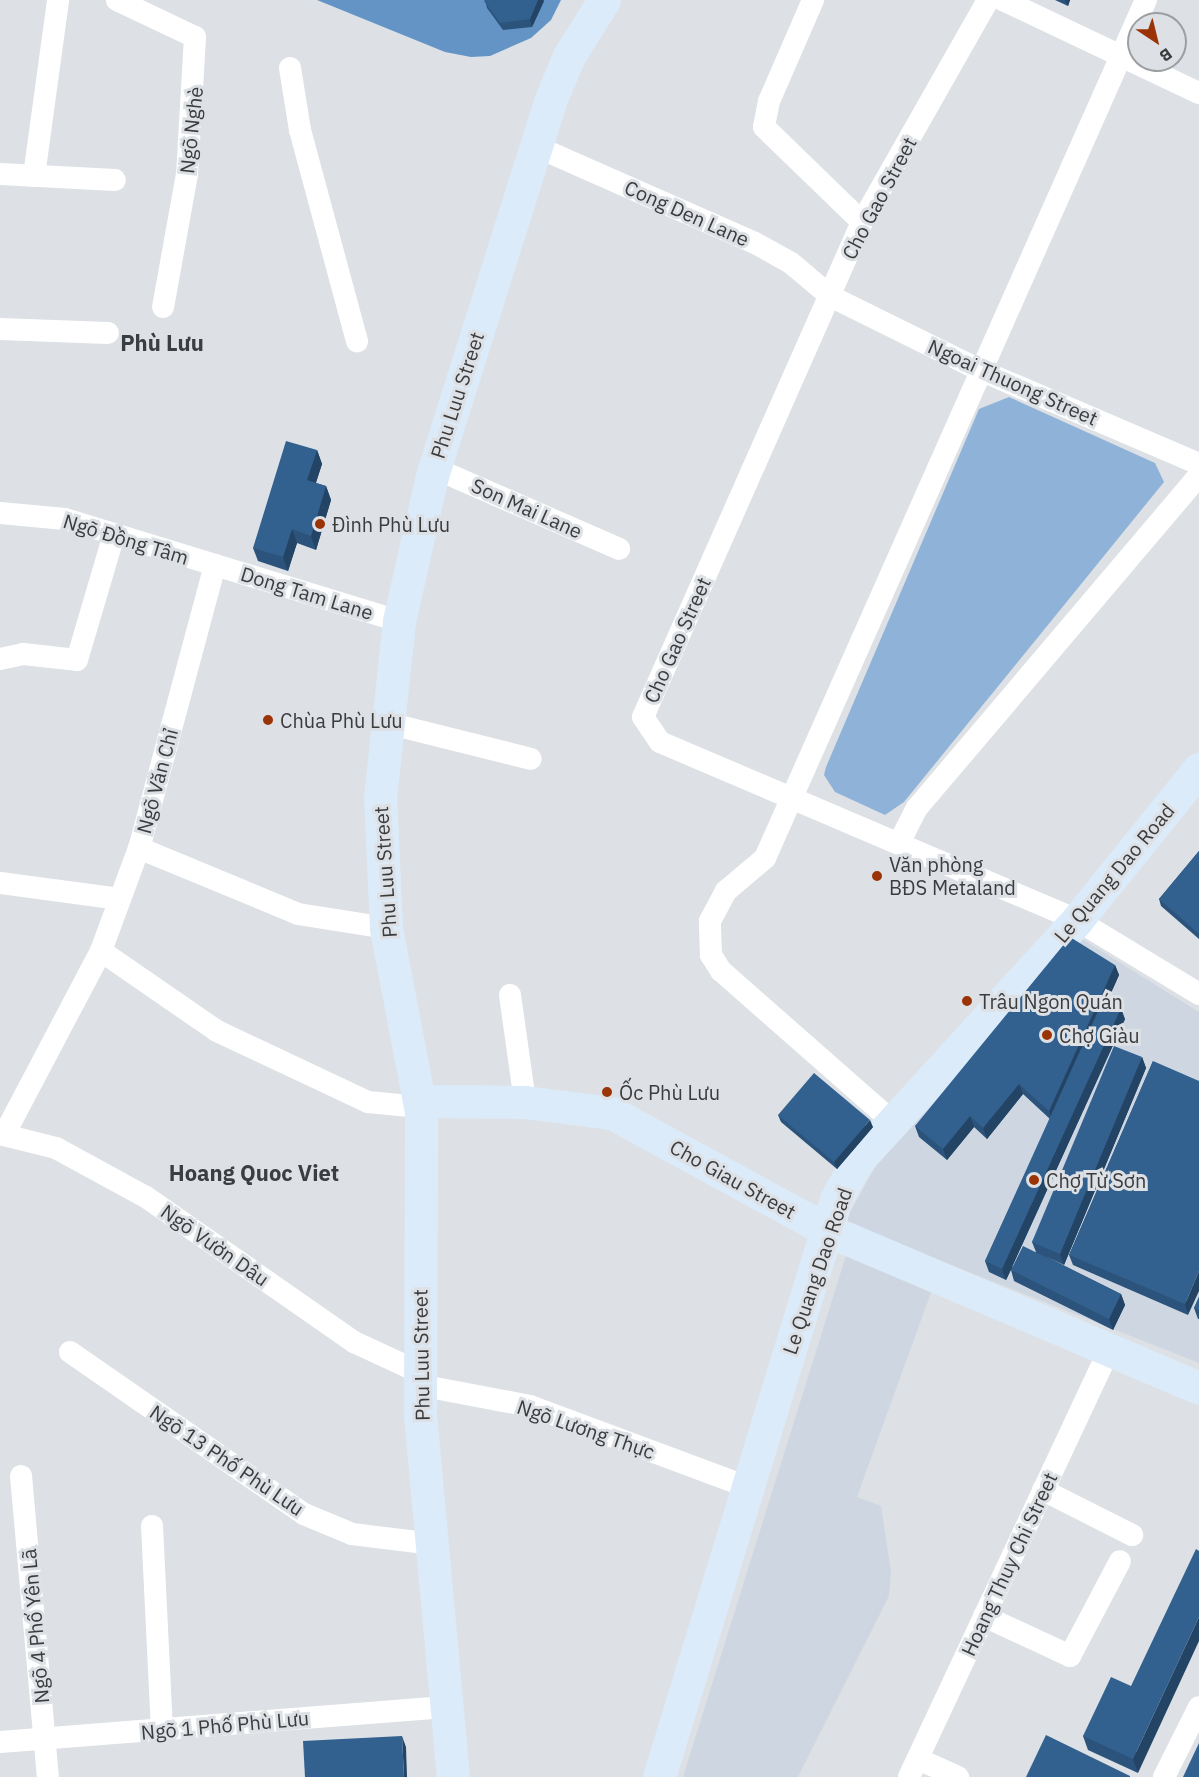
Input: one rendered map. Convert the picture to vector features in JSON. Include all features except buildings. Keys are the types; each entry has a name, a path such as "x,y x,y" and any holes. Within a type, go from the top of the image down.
{"main road":[{"name":"Phu Luu Street","path":"453,1777 449,1707 419,1378 419,1104 386,928 380,798 399,621 434,468 536,146 569,56 597,2"},
{"name":"Le Quang Dao Road","path":"659,1777 827,1230 858,1160 1077,920 1199,769"},
{"name":"Cho Giau Street","path":"419,1104 525,1102 612,1113 827,1230 1199,1388"}],"street":[{"path":"34,176 58,0"},
{"name":"Ngõ Nghè","path":"117,0 195,37 187,174 163,307"},
{"path":"813,0 769,101 764,127 862,222"},
{"name":"Cho Gao Street","path":"988,0 862,222 643,717 660,742 1077,920 1199,994"},
{"path":"1003,0 1118,58 1199,93"},
{"path":"893,1122 741,992 711,955 714,907 765,858 788,797 982,371 1118,58 1146,0"},
{"path":"290,68 300,130 357,341"},
{"name":"Cong Den Lane","path":"536,146 754,243 791,263 830,296"},
{"path":"0,174 115,180"},
{"name":"Ngoai Thuong Street","path":"830,296 982,371 1199,464"},
{"path":"0,329 108,333"},
{"name":"Son Mai Lane","path":"434,468 619,549"},
{"path":"898,843 917,808 1199,475"},
{"name":"Ngõ Đồng Tâm","path":"0,513 65,519 215,565"},
{"path":"0,658 23,654 77,660 114,534"},
{"name":"Dong Tam Lane","path":"215,565 399,621"},
{"name":"Ngõ Văn Chỉ","path":"215,565 139,848 298,914 386,928"},
{"path":"387,723 531,759"},
{"path":"139,848 101,951 217,1030 368,1102 419,1104"},
{"path":"0,883 120,899"},
{"name":"Ngõ Vườn Dâu","path":"101,951 3,1135 56,1148 146,1197 354,1342 419,1378"},
{"path":"510,995 525,1102"},
{"name":"Hoang Thuy Chi Street","path":"914,1768 1109,1350"},
{"name":"Ngõ 13 Phố Phù Lưu","path":"70,1352 304,1514 352,1534 433,1544"},
{"name":"Ngõ Lương Thực","path":"419,1378 530,1406 748,1487"},
{"name":"Ngõ 4 Phố Yên Lã","path":"21,1476 48,1777"},
{"path":"1043,1490 1132,1535"},
{"path":"152,1526 162,1730"},
{"path":"984,1616 1070,1656 1120,1561"},
{"name":"Ngõ 1 Phố Phù Lưu","path":"0,1742 449,1707"},
{"path":"1164,1777 1199,1707"},
{"path":"914,1768 958,1777"}],"shaded area":[{"path":"317,0 561,0 551,20 531,38 490,56 471,57 445,52"},
{"path":"1009,397 1155,463 1164,482 904,802 885,815 835,792 824,775 826,767 979,409"},
{"name":"Chợ Từ Sơn","path":"1079,937 1199,1012 1199,1363 844,1223 892,1137"},
{"path":"848,1249 933,1287 857,1497 881,1506 891,1572 889,1596 798,1777 683,1777"}],"place":[{"name":"Đình Phù Lưu","path":"320,524"},
{"name":"Chùa Phù Lưu","path":"268,720"},
{"name":"Văn phòng BĐS Metaland","path":"877,876"},
{"name":"Trâu Ngon Quán","path":"967,1001"},
{"name":"Chợ Giàu","path":"1047,1035"},
{"name":"Ốc Phù Lưu","path":"607,1092"},
{"name":"Chợ Từ Sơn","path":"1034,1180"}],"district":[{"name":"Phù Lưu","path":"162,343"},
{"name":"Hoang Quoc Viet","path":"254,1173"}]}
